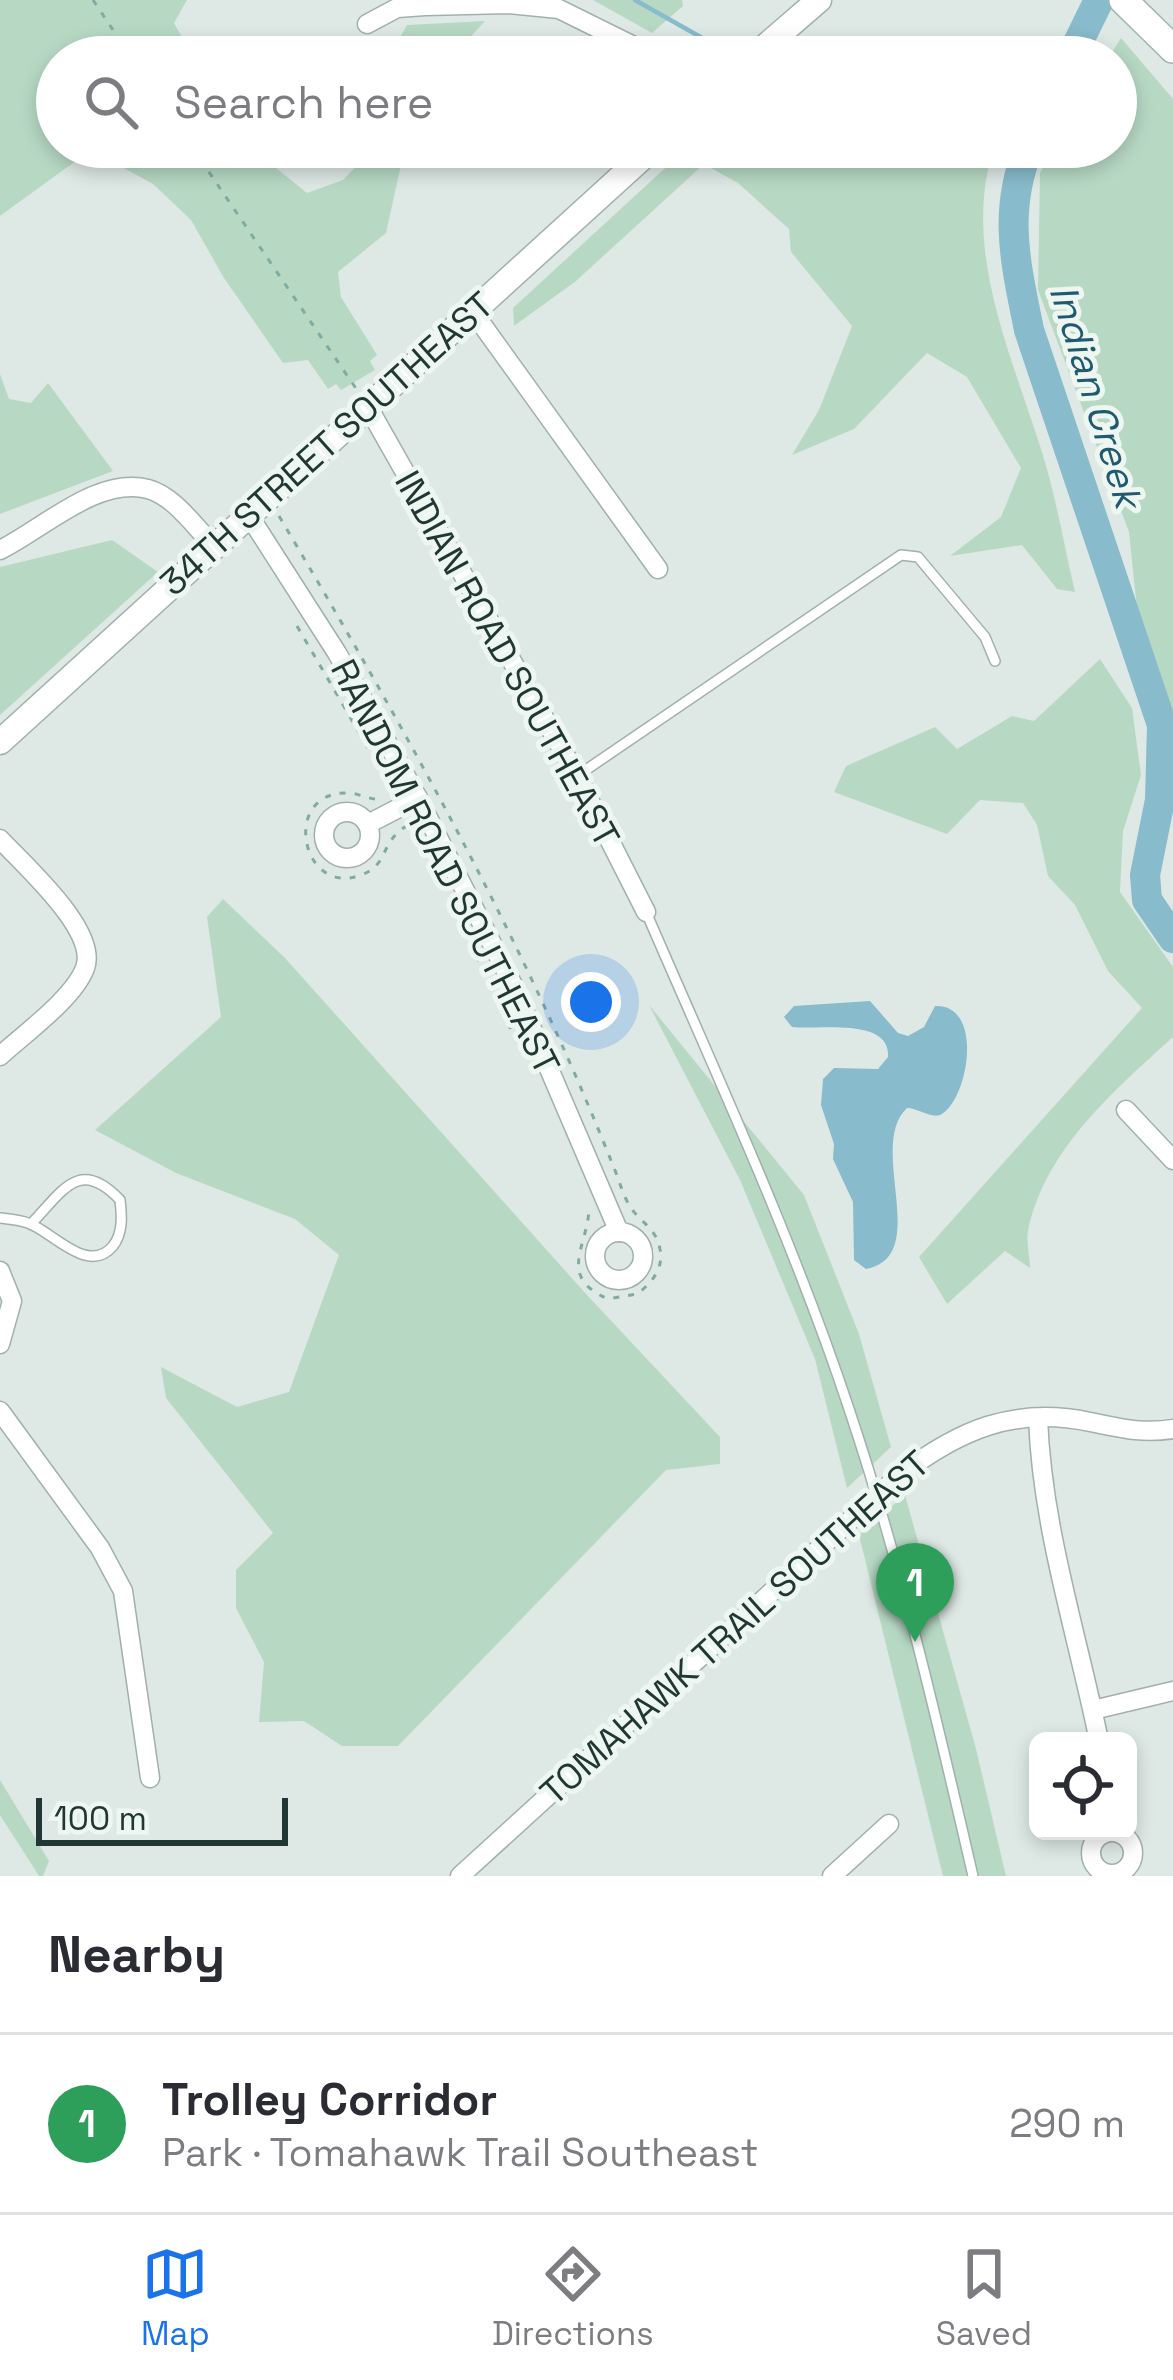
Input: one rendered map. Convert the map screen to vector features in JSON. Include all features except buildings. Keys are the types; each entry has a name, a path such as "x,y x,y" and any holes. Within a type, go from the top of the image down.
{"main road":[{"path":"1124,0 1168,44"}],"street":[{"path":"778,36 819,0"},
{"path":"367,25 397,8 508,4 559,9 614,36"},
{"name":"34TH STREET SOUTHEAST","path":"0,742 632,168"},
{"path":"473,311 658,569"},
{"name":"INDIAN ROAD SOUTHEAST","path":"368,406 577,776 646,912"},
{"path":"0,550 94,496 122,488 150,490 172,504 213,545"},
{"name":"RANDOM ROAD SOUTHEAST","path":"248,514 337,653 418,798 514,987 619,1232"},
{"path":"368,824 418,798"},
{"path":"0,839 72,919 85,940 87,964 73,988 0,1056"},
{"path":"1126,1110 1173,1160"},
{"path":"0,1271 12,1301 0,1344"},
{"path":"0,1412 100,1548 123,1591 150,1778"},
{"path":"1038,1418 1040,1469 1057,1561 1097,1732"},
{"name":"TOMAHAWK TRAIL SOUTHEAST","path":"460,1876 935,1448 972,1429 1010,1419 1088,1421 1147,1433 1173,1429"},
{"path":"1093,1710 1173,1691"},
{"path":"832,1876 889,1824"}],"lane":[{"path":"577,776 906,554 918,557 985,637 995,662"},
{"path":"646,912 764,1184 848,1406 877,1496 973,1876"},
{"path":"0,1218 32,1224 82,1256 102,1254 114,1244 123,1220 120,1200 95,1179 83,1178 71,1183 32,1224"}],"path":[{"path":"92,0 117,36"},
{"path":"206,168 368,406"},
{"path":"293,619 382,772"},
{"path":"376,799 340,794 313,809 304,827 305,845 320,869 336,877 362,875 379,864 392,834 416,821"}],"green space":[{"path":"0,0 187,0 174,23 181,36 36,36 36,168 66,168 0,216"},
{"path":"593,0 682,0 683,6 652,33"},
{"path":"485,21 471,36 401,36 407,25"},
{"path":"1137,57 1173,99 1173,746 1153,762 1129,532 1038,290 1043,168 1137,168"},
{"path":"124,168 276,168 307,193 343,180 354,168 400,168 386,233 338,272 341,297 377,355 370,361 375,370 341,390 336,384 328,389 308,360 283,363 224,278 191,220 153,184"},
{"path":"665,168 700,168 576,281 514,326 513,308"},
{"path":"711,168 989,168 983,223 986,262 1004,338 1046,467 1075,592 1057,589 1022,545 950,556 1001,517 1021,468 967,377 927,353 854,429 792,455 819,410 852,326 791,252 789,229 738,183"},
{"path":"0,374 9,399 31,403 48,383 113,471 0,514"},
{"path":"112,540 158,572 0,715 0,567"},
{"path":"1100,659 1132,708 1141,775 1123,831 1120,892 1173,967 1173,1037 1128,1078 1066,1148 1037,1201 1028,1231 1030,1268 1005,1251 947,1304 919,1257 1142,1008 1108,971 1075,905 1048,876 1037,825 1023,803 980,800 947,834 834,792 846,766 935,727 957,749 1012,716 1034,721"},
{"path":"223,899 285,958 720,1437 720,1464 666,1470 398,1746 342,1746 304,1721 259,1722 264,1662 236,1608 236,1570 273,1533 166,1398 161,1367 237,1407 289,1392 339,1255 295,1219 176,1173 95,1130 221,1017 207,917"},
{"path":"649,1005 804,1195 859,1334 891,1447 847,1488 815,1359 740,1180"},
{"path":"905,1495 1006,1876 943,1876 859,1535"},
{"path":"0,1780 49,1861 43,1876 0,1815"}],"water":[{"path":"870,1001 898,1033 908,1036 924,1027 935,1006 950,1009 961,1020 967,1053 959,1090 942,1114 907,1108 896,1125 895,1244 885,1260 866,1269 854,1260 853,1202 833,1159 834,1144 821,1105 823,1079 834,1068 878,1069 888,1057 886,1044 878,1036 851,1028 792,1027 784,1017 794,1006"}],"waterway":[{"path":"635,0 699,36"},
{"name":"Indian Creek","path":"1081,36 1099,0"},
{"name":"Indian Creek","path":"1022,168 1014,238 1029,330 1162,725 1160,800 1145,875 1147,900 1173,938"}],"place":[{"name":"Trolley Corridor","path":"915,1642"}]}
